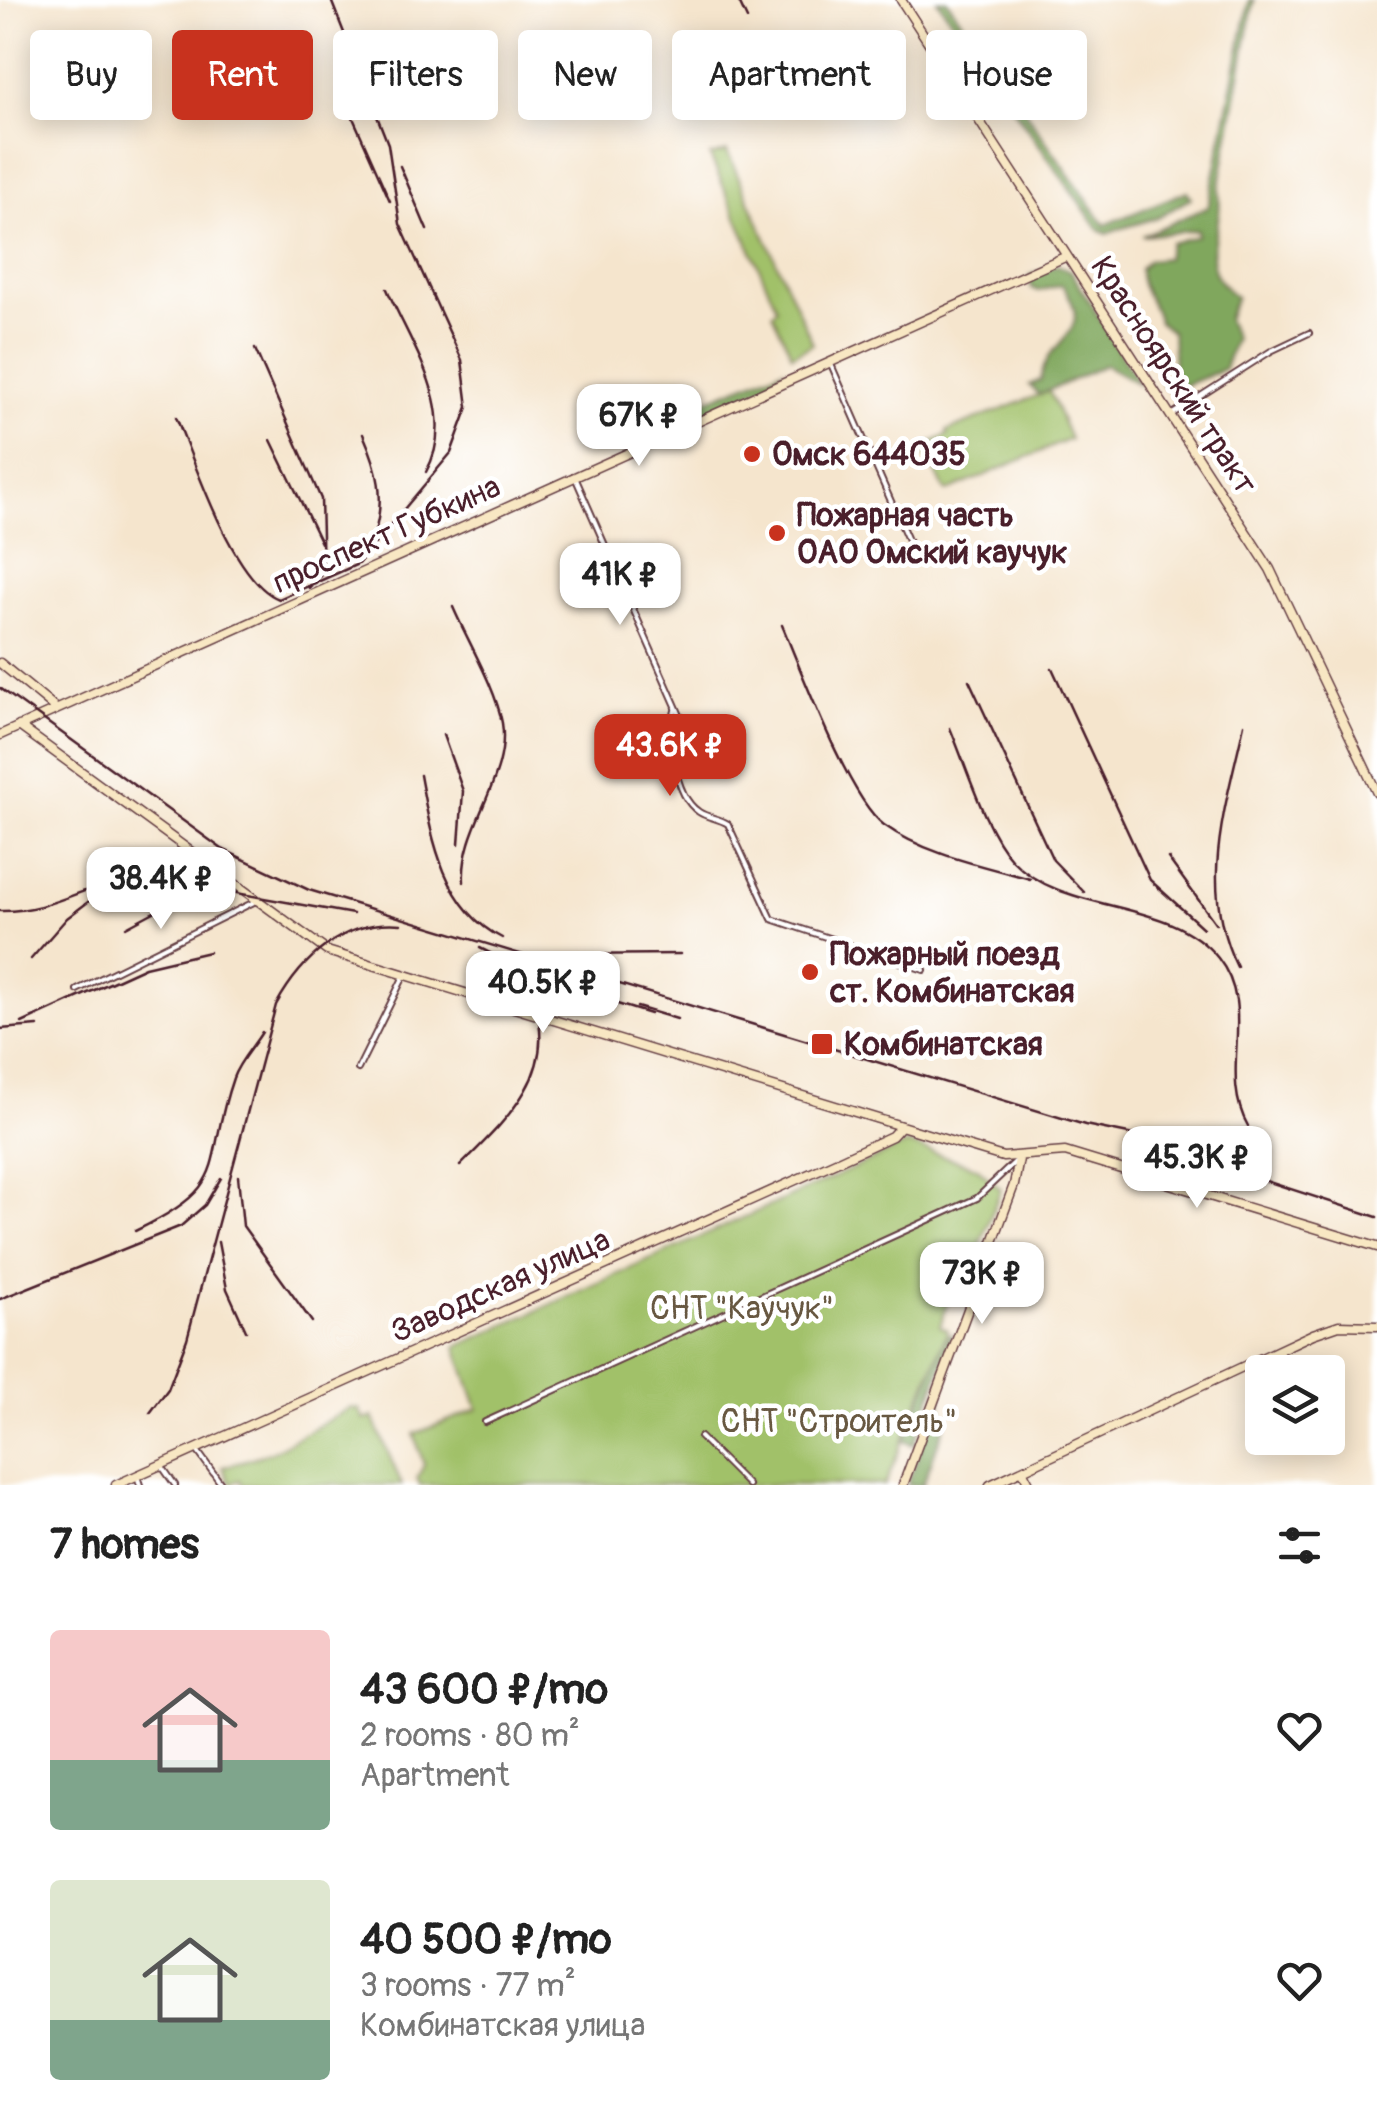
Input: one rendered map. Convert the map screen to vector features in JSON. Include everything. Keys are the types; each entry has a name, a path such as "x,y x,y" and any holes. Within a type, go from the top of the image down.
{"main road":[{"name":"Красноярский тракт","path":"901,0 1281,589 1377,793"},
{"path":"1044,266 1055,255 1054,236"},
{"name":"проспект Губкина","path":"0,735 1067,256"},
{"path":"1044,266 1063,264 1078,274"},
{"path":"0,663 56,709"},
{"path":"19,726 327,951 901,1126 1019,1159 1065,1152 1377,1247"},
{"name":"Заводская улица","path":"116,1485 139,1480 161,1465 838,1161 892,1136 901,1126"},
{"path":"903,1485 1010,1196 1019,1159"},
{"path":"990,1485 1317,1332 1340,1325 1377,1328"},
{"path":"1022,1470 1030,1485"}],"street":[{"path":"1171,415 1271,352 1309,333"},
{"path":"830,362 911,547"},
{"path":"575,477 701,763"},
{"path":"676,707 675,759 686,793 700,813 728,824 772,919 924,970"},
{"path":"78,990 258,900"},
{"path":"358,1068 405,974"},
{"path":"485,1422 977,1198 1019,1159"},
{"path":"700,1436 748,1485"},
{"path":"196,1450 222,1485"},
{"path":"161,1465 175,1485"}],"green space":[{"path":"937,0 947,0 968,30 958,30"},
{"path":"1249,0 1254,0 1219,190 1212,260 1215,272 1236,297 1227,319 1235,338 1224,369 1171,391 1162,384 1174,374 1172,332 1158,321 1141,283 1140,269 1149,260 1166,258 1170,243 1197,236 1197,230 1142,236 1208,207"},
{"path":"1021,120 1031,120 1105,225 1187,191 1191,198 1159,217 1107,233 1098,229"},
{"path":"727,151 813,344 792,355 772,313 777,308 710,156"},
{"path":"1057,265 1071,271 1139,384 1105,365 1039,395 1029,385 1041,380 1051,354 1073,326 1072,302 1062,285 1038,291 1031,288 1029,276"},
{"path":"783,369 779,378 768,385 678,425 666,423 674,413"},
{"path":"1049,391 1070,439 946,492 922,447 948,435 947,431"},
{"name":"СНТ \"Каучук\"","path":"907,1144 977,1167 1001,1189 963,1290 948,1301 940,1326 948,1330 885,1485 420,1485 417,1478 424,1465 414,1434 478,1409 456,1347"},
{"path":"953,1334 914,1445 904,1441 947,1335"},
{"path":"940,1396 945,1424 923,1485 907,1485"},
{"path":"350,1408 359,1409 364,1420 373,1417 402,1485 243,1485 240,1480 230,1484 223,1467 271,1452"}],"railway":[{"path":"176,417 231,546 262,588 279,599 358,564 451,453 468,407 462,360 400,224 388,144 331,0"},
{"path":"738,0 747,19"},
{"path":"354,120 390,201"},
{"path":"400,166 427,230"},
{"path":"387,289 419,356 435,402 438,426 426,472"},
{"path":"255,349 321,499 323,573 309,588"},
{"path":"363,434 379,483 374,535"},
{"path":"271,440 321,543"},
{"path":"453,607 499,709 503,743 493,783 470,842 464,882"},
{"path":"782,625 841,762 870,811 884,825 917,844 1030,879"},
{"path":"1052,668 1150,880 1203,928"},
{"path":"969,680 1053,860 1084,892"},
{"path":"0,688 222,849 309,890 1085,1125 1177,1144 1229,1169 1377,1217"},
{"path":"1237,967 1225,937 1217,876 1223,816 1244,724"},
{"path":"950,728 985,815 1012,860 1034,878 1060,890 1172,924 1197,938 1218,958 1236,998 1236,1084 1248,1126"},
{"path":"443,735 463,791 459,844"},
{"path":"420,775 435,845 453,889 465,908 502,938"},
{"path":"1168,858 1216,924"},
{"path":"123,864 203,887 353,914"},
{"path":"0,911 40,906 111,882 149,876"},
{"path":"115,902 168,886"},
{"path":"126,927 169,904 214,892"},
{"path":"31,959 67,918 92,899"},
{"path":"150,1413 168,1389 187,1339 276,1005 298,972 327,945 361,928 401,924"},
{"path":"460,1166 509,1115 522,1096 539,1055 536,1008 528,989 499,958 480,948"},
{"path":"22,1023 145,967 209,952"},
{"path":"559,955 680,954"},
{"path":"515,962 555,985 650,1014"},
{"path":"637,1007 677,1019"},
{"path":"0,1029 38,1026"},
{"path":"135,1231 188,1200 201,1185 210,1170 233,1078 262,1032"},
{"path":"238,1176 243,1226 312,1322"},
{"path":"0,1299 181,1226 205,1205 221,1178"},
{"path":"218,1242 227,1289 246,1331"}],"place":[{"name":"Омск 644035","path":"752,454"},
{"name":"Пожарная часть ОАО Омский каучук","path":"777,533"},
{"name":"Пожарный поезд ст. Комбинатская","path":"810,972"},
{"name":"Комбинатская","path":"822,1044"}],"park label":[{"name":"СНТ \"Строитель\"","path":"839,1421"}]}
